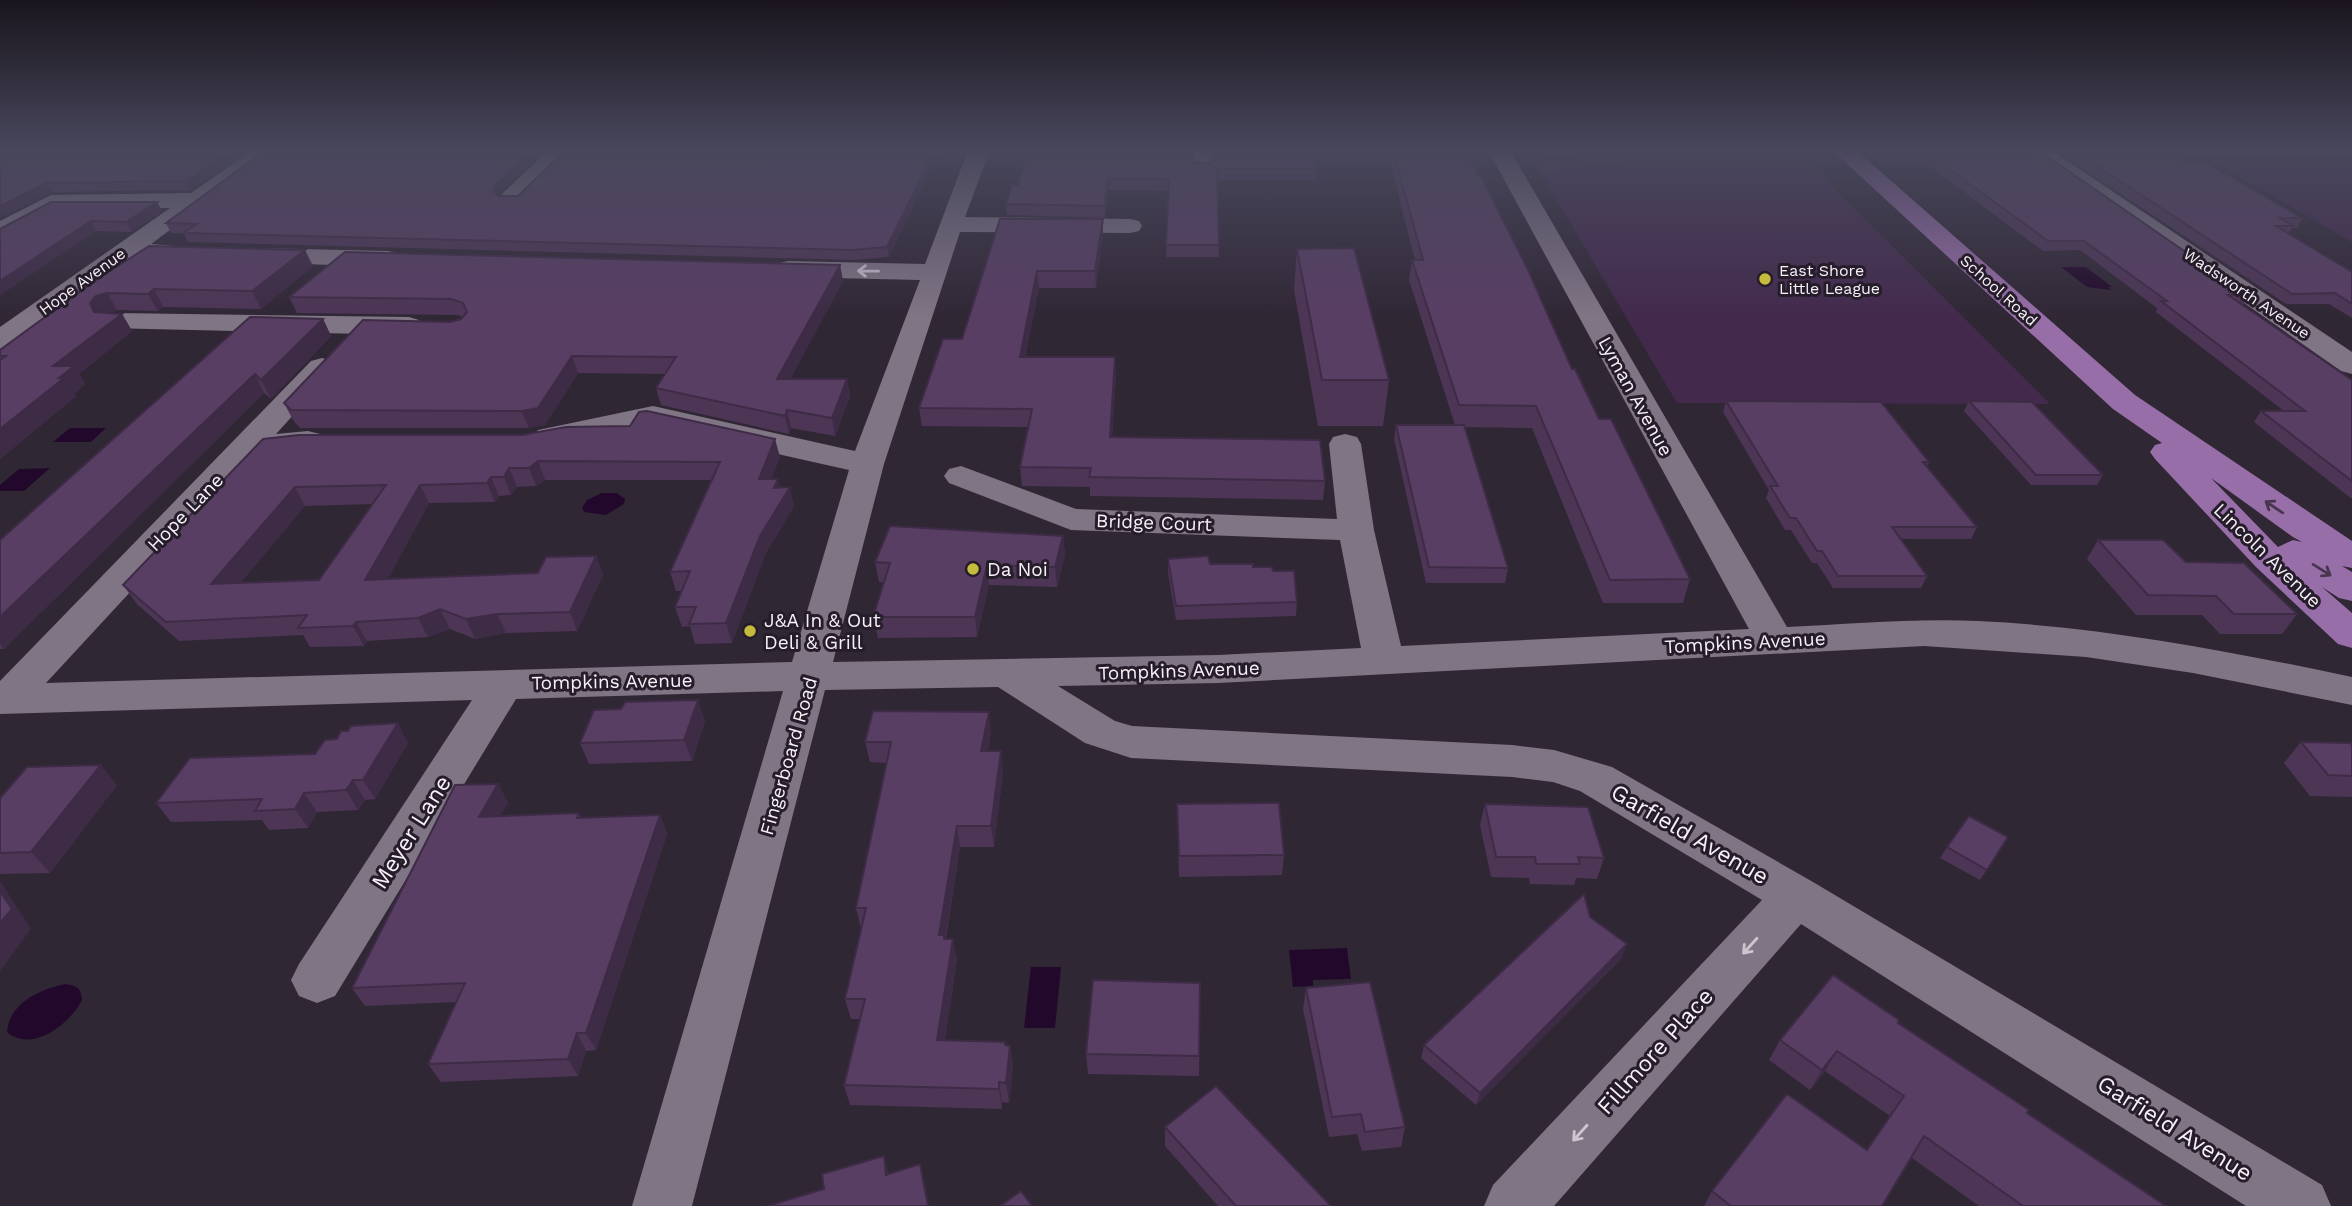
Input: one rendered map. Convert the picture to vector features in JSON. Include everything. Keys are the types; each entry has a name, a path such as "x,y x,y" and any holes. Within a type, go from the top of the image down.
{"main road":[{"name":"School Road","path":"1906,206 2124,402 2286,515 2352,557"},
{"name":"School Road","path":"2124,402 2186,474"},
{"path":"2186,474 2253,524 2352,589"},
{"name":"Lincoln Avenue","path":"2186,474 2269,559 2352,635"}],"street":[{"path":"0,231 42,206"},
{"name":"Hope Avenue","path":"0,340 185,206"},
{"name":"Fingerboard Road","path":"662,1206 811,676 867,464 957,206"},
{"name":"Lyman Avenue","path":"1531,206 1772,634"},
{"name":"Wadsworth Avenue","path":"2120,206 2352,365"},
{"path":"950,224 1131,214 1127,254"},
{"path":"124,251 412,260"},
{"path":"263,324 343,258"},
{"path":"758,268 936,272"},
{"path":"117,322 430,326"},
{"name":"Hope Lane","path":"4,698 362,325"},
{"path":"515,441 529,441 653,416 867,464"},
{"path":"247,447 335,441"},
{"path":"1345,444 1356,530 1384,661"},
{"name":"Bridge Court","path":"961,476 1071,519 1356,530"},
{"name":"Tompkins Avenue","path":"4,698 811,676 1010,675 1384,661 1632,648 1772,634 1820,638 1947,633 2046,638 2150,653 2352,691"},
{"name":"Garfield Avenue","path":"1010,675 1100,732 1131,742 1554,766 1597,779 1796,896 2301,1206"},
{"name":"Meyer Lane","path":"317,980 504,684"},
{"name":"Fillmore Place","path":"1514,1206 1796,896"}],"shaded area":[{"name":"East Shore Little League","path":"1560,206 1852,206 2050,404 1677,403"},
{"path":"2290,206 2352,206 2352,242"},
{"path":"2061,267 2086,267 2112,287 2108,287 2111,290 2087,287"},
{"path":"70,428 106,428 91,442 53,442"},
{"path":"50,468 24,491 0,491 0,485 19,469"},
{"path":"602,493 617,493 625,499 624,504 606,515 584,512 582,508 587,500"},
{"path":"1347,948 1351,979 1313,980 1313,986 1293,987 1289,950"},
{"path":"1031,967 1061,967 1055,1028 1024,1028"},
{"path":"66,984 78,988 82,1000 60,1026 39,1038 28,1040 7,1032 13,1013 20,1005 36,994"}],"building":[{"path":"43,206 150,206 126,222 91,221 0,281 0,229"},
{"path":"189,206 907,206 887,247 853,250 183,233 197,224 166,223"},
{"path":"1168,206 1218,206 1219,245 1166,245"},
{"path":"1408,206 1496,206 1572,369 1575,369 1599,419 1611,419 1690,579 1610,580 1536,406 1459,405 1412,260 1423,260"},
{"path":"2000,206 2120,206 2248,295 2228,295 2352,380 2352,481 2261,411 2305,411 2161,301 2167,301 2084,241 2048,241"},
{"path":"2159,206 2282,206 2302,218 2280,218 2293,226 2276,226 2352,272 2352,304 2335,293 2292,294"},
{"path":"1000,219 1103,219 1095,271 1037,271 1020,357 1115,357 1110,437 1320,440 1325,481 1089,477 1091,468 1020,467 1032,409 919,408 943,339 962,339"},
{"path":"149,246 305,250 252,291 154,289 148,294 107,293 96,296 90,303 94,312 122,314 53,366 74,366 59,378 64,378 0,429 0,360 6,356 0,356 0,350 93,282"},
{"path":"1354,248 1389,380 1322,380 1297,249"},
{"path":"345,252 840,265 777,379 847,379 832,418 787,410 785,416 656,388 676,357 572,356 538,408 522,411 291,410 284,403 363,320 450,322 461,319 467,312 463,303 451,299 289,297"},
{"path":"250,317 323,319 261,380 255,374 0,617 0,540"},
{"path":"1726,401 1881,402 1929,462 1923,462 1977,527 1892,527 1927,576 1838,576 1822,551 1817,551 1796,518 1790,518 1770,486 1778,486"},
{"path":"1969,401 2032,402 2103,475 2036,475"},
{"path":"647,411 775,439 759,479 778,479 774,488 790,487 760,536 726,623 689,624 696,607 675,607 690,571 670,572 720,462 538,461 529,468 509,468 504,477 491,477 487,483 420,485 365,580 538,573 546,557 596,556 570,612 497,614 466,619 440,609 418,618 356,622 353,626 298,628 307,615 166,622 123,585 263,439 299,435 522,435 566,427 630,426 639,412","holes":["386,485 319,580 211,584 295,487"]},
{"path":"1396,425 1464,425 1508,568 1429,567"},
{"path":"890,526 1063,536 1055,567 987,565 975,617 873,617 890,563 875,562"},
{"path":"2098,540 2163,540 2186,562 2244,563 2297,614 2234,614 2216,596 2148,595"},
{"path":"1208,556 1210,564 1253,564 1253,567 1272,567 1273,571 1294,571 1297,602 1176,606 1168,559"},
{"path":"698,700 684,740 580,743 594,710 621,709 625,702"},
{"path":"873,711 989,712 981,751 1001,751 991,826 957,826 939,935 944,935 944,939 953,939 937,1040 1005,1042 1005,1045 1010,1046 1006,1083 999,1082 999,1089 844,1085 865,999 845,999 866,908 856,908 891,742 865,742"},
{"path":"398,723 363,780 353,780 346,790 304,793 295,809 255,811 262,799 156,803 190,758 315,754 325,740 337,739 341,731 348,731 351,726"},
{"path":"2301,742 2350,743 2352,776 2328,775"},
{"path":"101,765 31,852 0,853 0,798 27,767"},
{"path":"498,784 479,817 579,813 577,818 660,815 586,1033 577,1033 568,1059 428,1064 465,983 352,988 455,785"},
{"path":"1279,803 1284,855 1179,856 1177,804"},
{"path":"1485,804 1588,807 1604,858 1578,857 1580,864 1536,864 1535,857 1496,857"},
{"path":"1969,816 2008,837 1987,870 1947,847"},
{"path":"0,891 12,909 0,923"},
{"path":"1584,894 1590,917 1627,944 1480,1093 1424,1045"},
{"path":"1833,975 1899,1020 1898,1023 2029,1110 2027,1113 2166,1206 2023,1206 1924,1136 1882,1206 1731,1206 1712,1191 1787,1094 1867,1150 1904,1096 1837,1051 1822,1070 1780,1040"},
{"path":"1093,980 1200,983 1199,1056 1086,1054"},
{"path":"1370,982 1405,1127 1365,1132 1361,1114 1332,1117 1306,988"},
{"path":"1216,1086 1331,1206 1236,1206 1165,1127"},
{"path":"884,1156 886,1175 920,1164 928,1206 768,1206 824,1189 822,1174"},
{"path":"1021,1191 1032,1206 1000,1206"}],"place":[{"name":"East Shore Little League","path":"1765,279"},
{"name":"Da Noi","path":"973,569"},
{"name":"J&A In & Out Deli & Grill","path":"750,631"}]}
